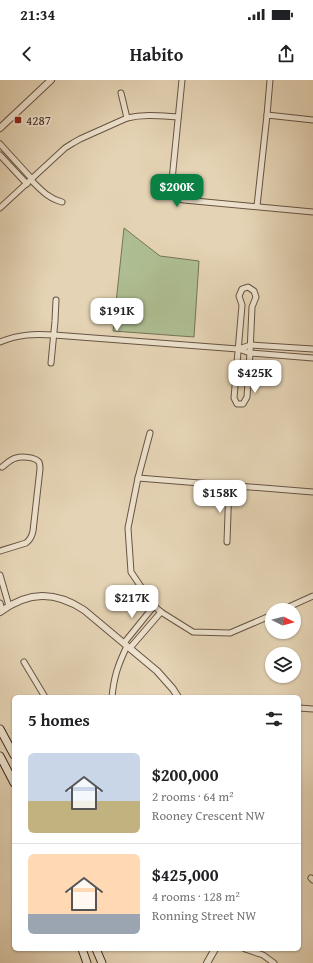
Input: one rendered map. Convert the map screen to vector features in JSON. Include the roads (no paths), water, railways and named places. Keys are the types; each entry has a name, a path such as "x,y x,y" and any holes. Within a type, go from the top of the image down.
{"main road":[{"path":"0,729 12,751"},
{"path":"0,756 12,779"},
{"path":"83,951 87,963"},
{"path":"97,951 102,963"}],"street":[{"path":"0,128 51,80"},
{"path":"182,80 171,190 173,196 184,200 313,212"},
{"path":"257,206 270,80"},
{"path":"121,93 127,118"},
{"path":"0,208 65,148 80,139 134,116 151,115 178,118"},
{"path":"267,115 313,120"},
{"path":"0,144 30,181"},
{"path":"0,155 46,195 62,202"},
{"path":"248,287 254,290 256,297 252,307 251,345 247,397 243,404 237,404 234,398 242,305 239,296 242,289 248,287"},
{"path":"51,363 56,300"},
{"path":"0,342 24,335 54,335 238,349 250,353 313,358"},
{"path":"238,349 251,345 313,349"},
{"path":"150,433 138,478 128,528 130,572 154,606 193,632 230,633 265,618"},
{"path":"0,551 26,543 31,538 40,469 38,462 34,458 20,457 12,460 2,467"},
{"path":"138,478 313,492"},
{"path":"228,542 229,486"},
{"path":"0,575 9,606"},
{"path":"298,603 313,596"},
{"path":"0,603 1,611 23,599 32,597 50,597 73,603 84,610 157,671 177,695"},
{"path":"112,695 119,661 127,646 154,606"},
{"path":"127,646 161,612"},
{"path":"24,662 44,695"},
{"path":"301,708 313,709"},
{"path":"207,963 214,951"},
{"path":"252,951 263,955 274,963"}],"place":[{"name":"4287","path":"18,120"}]}
